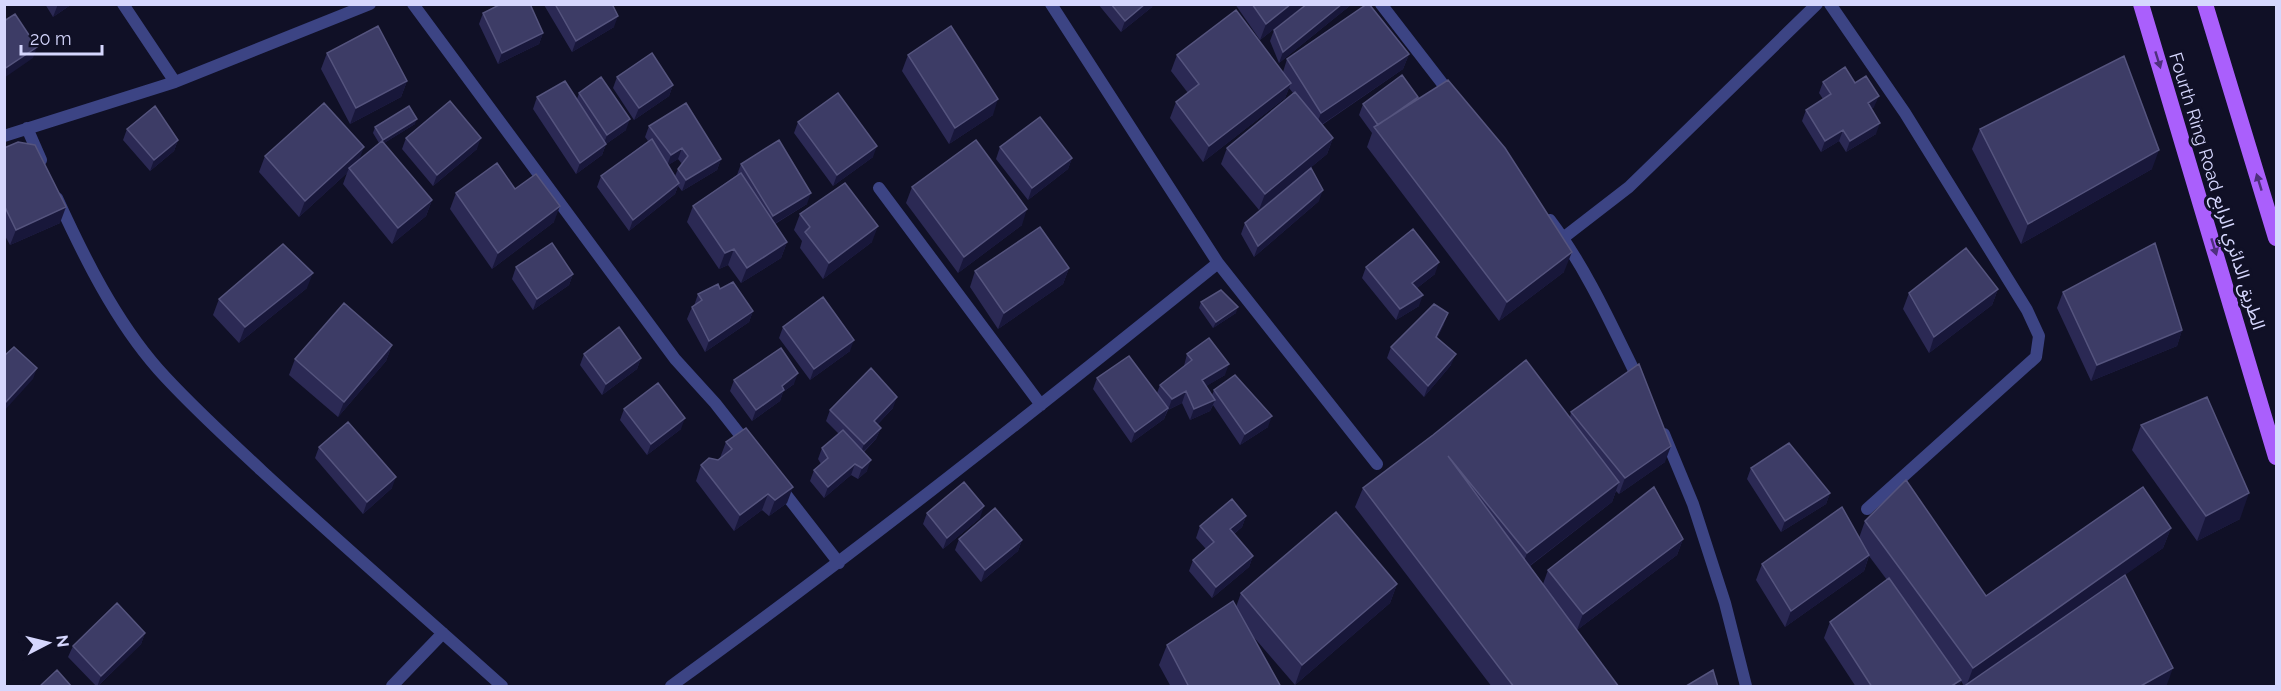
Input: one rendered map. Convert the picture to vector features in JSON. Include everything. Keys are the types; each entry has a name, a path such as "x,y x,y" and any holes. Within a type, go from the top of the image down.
{"main road":[{"name":"Fourth Ring Road الطريق الدائري الرابع","path":"2141,4 2277,457"},
{"path":"2205,4 2277,238"}],"street":[{"path":"123,4 175,82"},
{"path":"4,136 175,82 370,4"},
{"path":"413,4 675,359 715,404 759,460"},
{"path":"1051,4 1218,263 1377,464"},
{"path":"1381,4 1461,107"},
{"path":"1563,238 1629,187 1817,4"},
{"path":"1830,4 1905,113 2027,310 2039,336 2036,357 1867,509"},
{"path":"27,128 79,246 120,318 157,368 212,424 323,528 502,687"},
{"path":"879,188 1041,405"},
{"path":"1541,210 1563,238 1611,323 1646,395"},
{"path":"671,687 839,563 1218,263"},
{"path":"1660,426 1693,504 1725,603 1746,687"},
{"path":"773,478 839,563"},
{"path":"392,687 443,633"}],"building":[{"path":"501,4 530,4 543,33 502,53 483,13"},
{"path":"555,4 612,4 618,16 576,41"},
{"path":"1111,4 1145,4 1125,21"},
{"path":"1252,4 1291,4 1266,24"},
{"path":"1307,4 1342,4 1283,52 1274,30"},
{"path":"1367,4 1409,54 1321,113 1287,59"},
{"path":"1236,10 1291,83 1209,146 1176,102 1199,84 1177,55"},
{"path":"15,14 37,47 4,69 4,21"},
{"path":"378,26 407,81 356,108 327,53"},
{"path":"951,26 998,99 955,128 908,55"},
{"path":"652,53 673,85 639,108 617,77"},
{"path":"2124,56 2159,150 2028,224 1980,129"},
{"path":"1845,67 1855,83 1866,76 1879,96 1868,103 1880,123 1850,141 1843,130 1825,141 1806,110 1831,94 1823,82"},
{"path":"1402,75 1418,97 1378,125 1363,104"},
{"path":"601,77 630,119 607,135 579,93"},
{"path":"1448,80 1505,148 1572,252 1507,302 1374,127"},
{"path":"565,81 606,144 580,163 537,97"},
{"path":"1295,92 1333,138 1265,194 1227,148"},
{"path":"838,93 877,146 837,175 798,122"},
{"path":"450,101 481,138 437,175 406,138"},
{"path":"324,103 364,147 305,201 265,156"},
{"path":"686,103 721,159 686,180 678,169 688,156 682,148 671,155 649,126"},
{"path":"155,106 178,140 154,160 127,129"},
{"path":"409,106 417,119 383,140 375,127"},
{"path":"1040,117 1072,158 1032,188 1000,147"},
{"path":"652,139 679,183 633,220 601,176"},
{"path":"779,140 811,193 773,216 741,164"},
{"path":"976,140 1027,209 964,257 912,187"},
{"path":"382,141 432,200 398,228 349,168"},
{"path":"18,142 35,145 66,207 16,230 4,205 4,148"},
{"path":"497,163 515,189 536,174 560,206 498,253 456,193"},
{"path":"1311,168 1323,190 1258,246 1245,223"},
{"path":"741,173 787,242 747,268 734,249 725,253 693,206"},
{"path":"845,183 878,226 829,263 805,232 810,227 800,214"},
{"path":"1040,227 1069,268 1004,313 975,271"},
{"path":"1413,229 1439,262 1412,283 1423,295 1400,309 1366,267"},
{"path":"552,243 573,274 537,299 516,267"},
{"path":"2155,243 2182,330 2097,365 2063,292"},
{"path":"283,244 313,273 245,327 219,299"},
{"path":"1966,248 1998,289 1934,337 1909,293"},
{"path":"733,282 753,311 709,341 692,307 702,300 698,294 718,284 720,289"},
{"path":"1221,290 1238,307 1216,322 1201,302"},
{"path":"823,297 854,340 814,369 783,327"},
{"path":"344,303 392,345 344,402 295,359"},
{"path":"1434,304 1448,313 1436,337 1456,354 1428,386 1391,347"},
{"path":"619,327 641,358 606,384 584,354"},
{"path":"1209,338 1229,364 1202,380 1215,400 1194,409 1186,391 1172,399 1160,385 1192,360 1187,354"},
{"path":"14,347 37,368 4,404 4,356"},
{"path":"781,348 798,373 782,386 784,390 756,410 734,380"},
{"path":"1129,356 1168,408 1135,432 1097,378"},
{"path":"1526,360 1619,482 1527,553 1448,456 1619,687 1514,687 1363,488"},
{"path":"1639,364 1671,446 1625,478 1571,412"},
{"path":"871,368 897,397 874,421 881,428 864,444 830,410"},
{"path":"1235,375 1272,416 1245,434 1214,390"},
{"path":"658,383 685,418 651,444 624,409"},
{"path":"2207,397 2249,493 2206,516 2141,425"},
{"path":"348,422 396,477 367,502 319,447"},
{"path":"746,428 793,487 775,500 768,494 740,515 701,465 709,458 718,460 732,449 726,442"},
{"path":"843,430 871,460 862,468 855,464 828,487 814,470 828,458 822,448"},
{"path":"1789,443 1830,493 1785,521 1751,468"},
{"path":"1906,480 1986,596 2143,487 2171,528 1973,668 1865,521"},
{"path":"964,482 984,506 947,538 927,513"},
{"path":"1654,487 1683,539 1583,614 1548,570"},
{"path":"1232,499 1246,516 1230,529 1253,556 1216,587 1193,560 1214,542 1200,526"},
{"path":"1842,507 1869,555 1791,611 1762,564"},
{"path":"995,508 1022,540 985,570 959,539"},
{"path":"1336,512 1397,584 1302,665 1241,593"},
{"path":"2125,575 2173,668 2139,687 1963,687"},
{"path":"1889,578 1961,680 1950,687 1872,687 1830,622"},
{"path":"1233,601 1281,687 1189,687 1167,645"},
{"path":"117,603 145,633 101,676 73,646"},
{"path":"57,670 72,687 39,687"},
{"path":"1713,670 1718,687 1686,686"}]}
